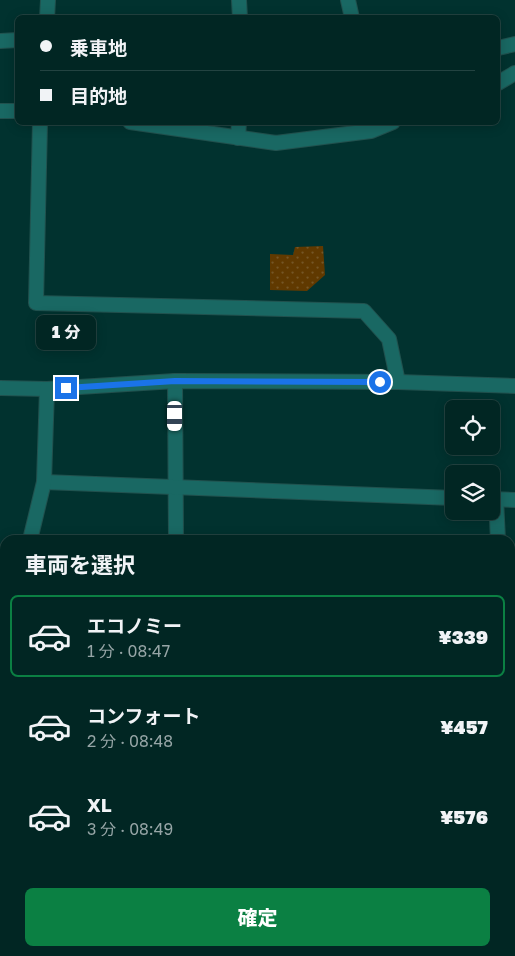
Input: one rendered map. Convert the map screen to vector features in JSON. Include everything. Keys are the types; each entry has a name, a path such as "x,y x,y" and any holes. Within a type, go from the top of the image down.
{"street":[{"path":"47,15 48,0"},
{"path":"239,0 240,15"},
{"path":"348,0 351,15"},
{"path":"0,41 15,40"},
{"path":"500,48 515,44"},
{"path":"500,81 515,73"},
{"path":"0,111 15,111"},
{"path":"40,125 36,303 364,311 389,339 398,382"},
{"path":"150,125 276,143 371,131 386,125"},
{"path":"238,138 239,125"},
{"path":"175,381 176,535"},
{"path":"0,388 47,389 175,381 398,382 515,386"},
{"path":"31,535 44,482 47,389"},
{"path":"44,482 445,498"},
{"path":"500,499 515,500"},
{"path":"496,520 497,535"}],"shaded area":[{"path":"323,246 325,275 307,291 270,290 270,254 293,255 295,247"}],"route":[{"path":"66,388 175,381 380,382"}]}
